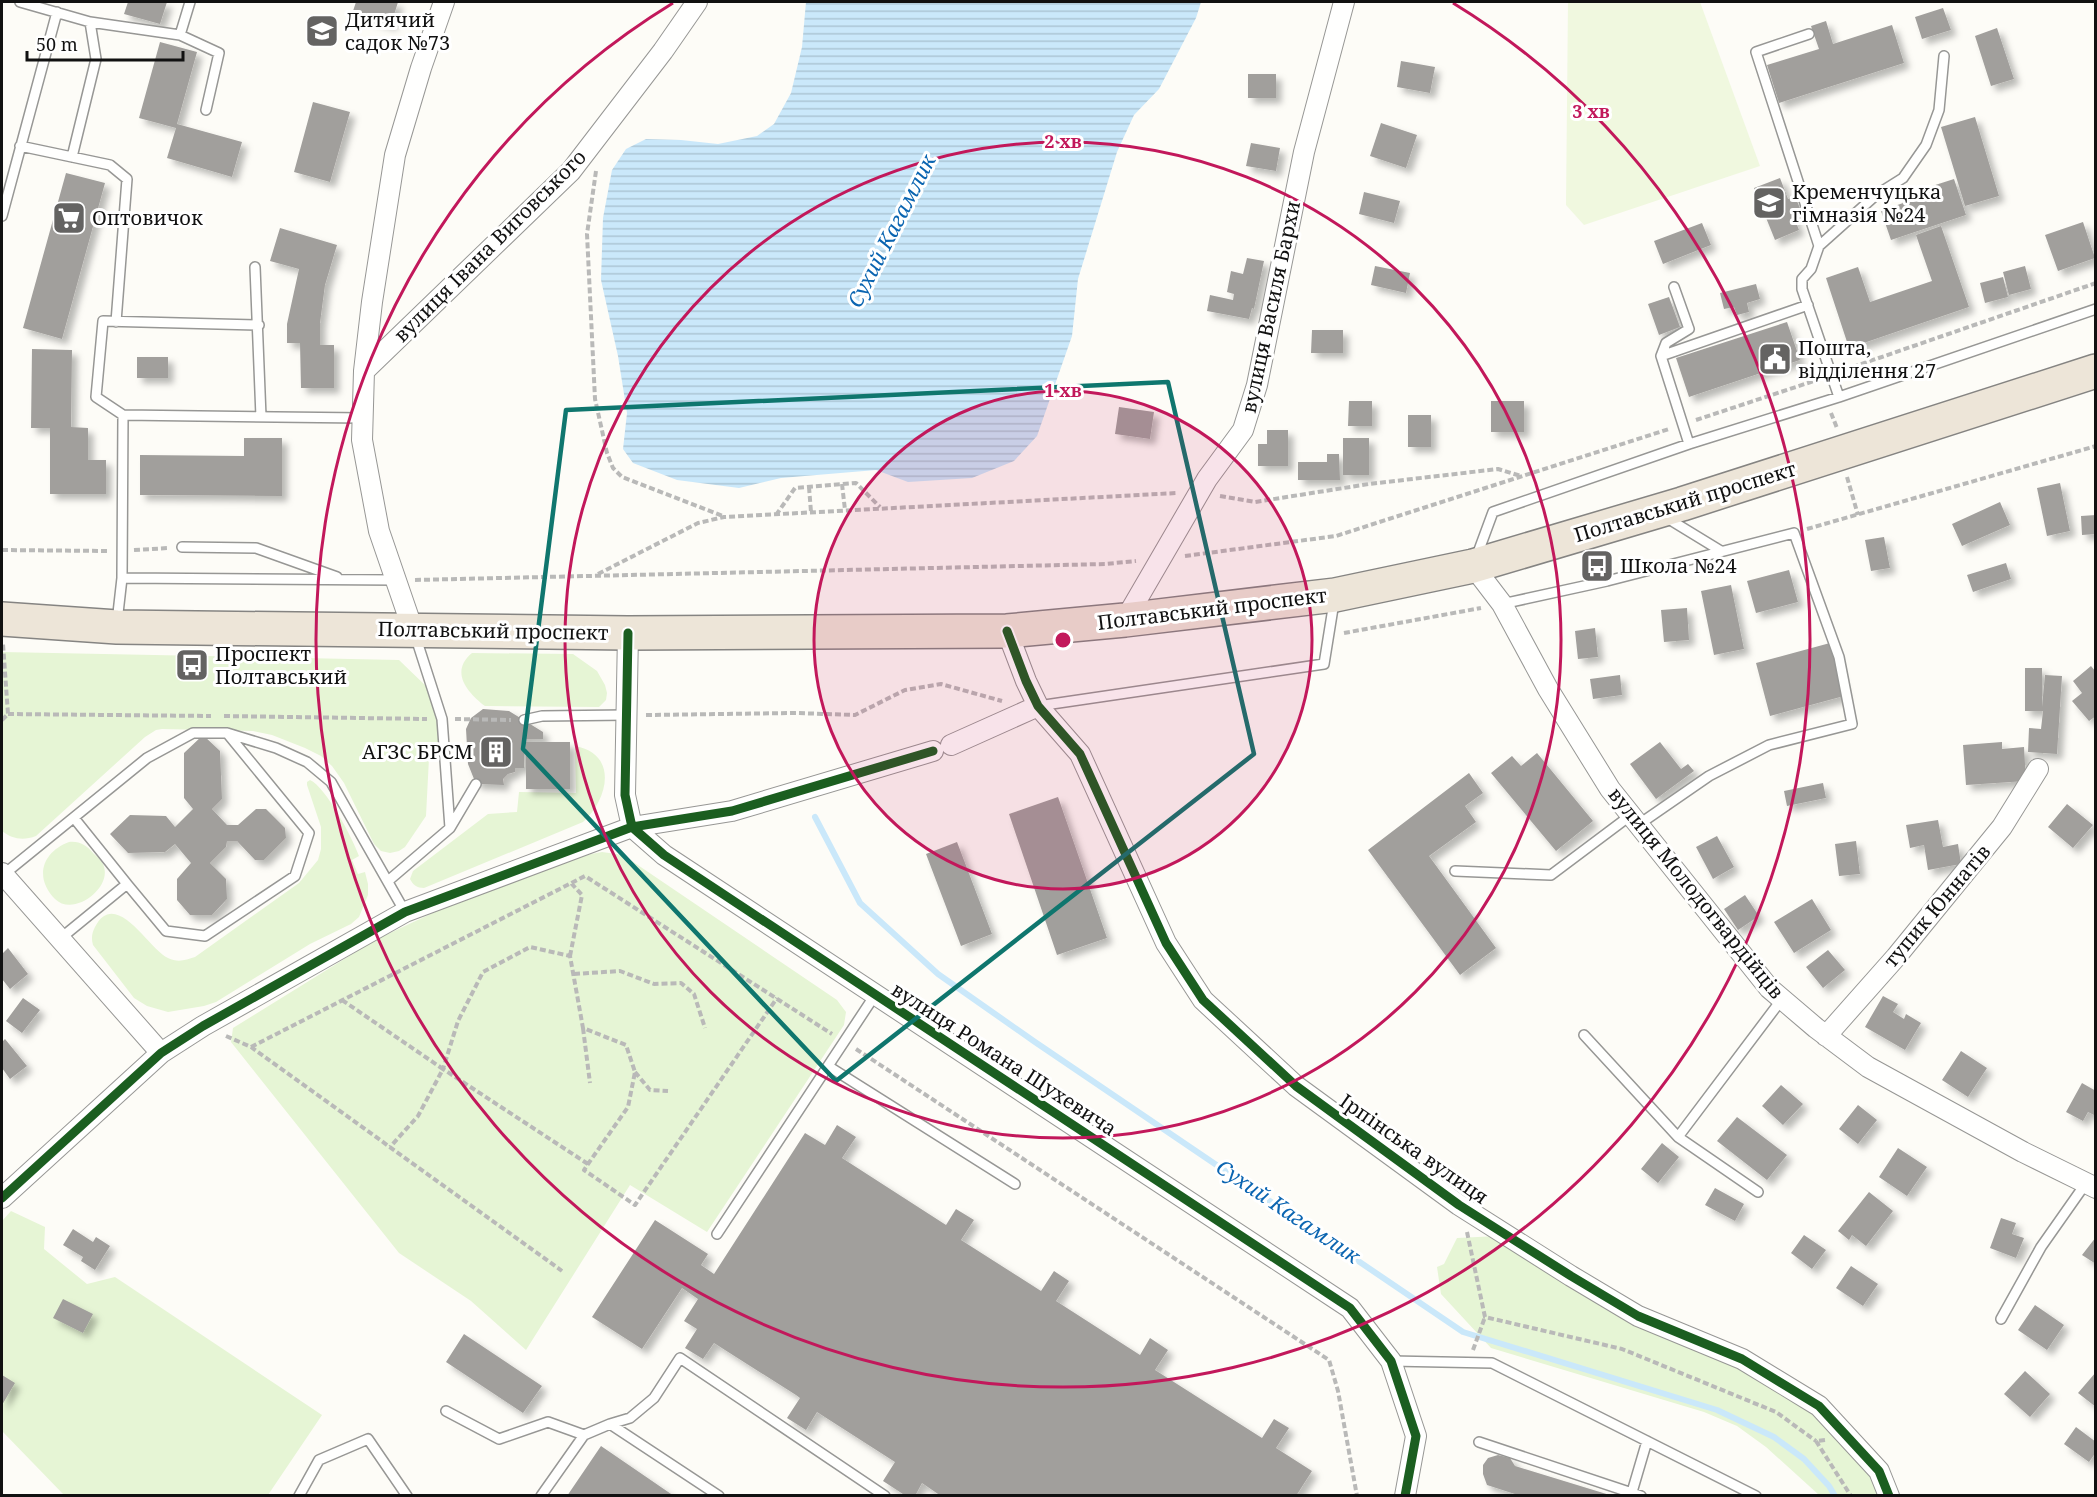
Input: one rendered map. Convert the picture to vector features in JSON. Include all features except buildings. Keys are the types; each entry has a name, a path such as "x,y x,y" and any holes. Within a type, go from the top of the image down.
{"highway":[{"name":"Полтавський проспект","path":"117,627 628,633 1007,631 1125,620 1335,595 1473,566 1658,512 2096,371"},
{"path":"2,619 117,627"},
{"path":"2,636 117,627"}],"street":[{"path":"413,630 379,531 362,441 364,371 372,302 395,155 444,2"},
{"name":"вулиця Івана Виговського","path":"364,371 571,171 663,51 697,2"},
{"name":"вулиця Василя Бархи","path":"1125,620 1200,492 1243,430 1257,385 1304,152 1344,2"},
{"name":"вулиця Молодогвардійців","path":"1473,566 1502,604 1554,699 1610,789 1769,988 1826,1036 1868,1067 2023,1152 2092,1179"},
{"name":"Ірпінська вулиця","path":"1007,631 1038,706 1080,754 1166,943 1203,1000 1296,1086 1459,1205 1638,1316 1742,1359 1819,1406 1879,1471 1889,1496"},
{"path":"628,633 626,795 632,827"},
{"path":"2,1198 161,1053 203,1026 405,912 632,827 732,811 942,748 1038,706"},
{"name":"тупик Юннатів","path":"1826,1036 1896,957 2002,827 2038,769"},
{"name":"вулиця Романа Шухевича","path":"632,827 664,855 1350,1308 1391,1360 1416,1436 1405,1496"},
{"path":"2,874 161,1053"}],"lane":[{"path":"20,2 90,22 180,35 219,53 206,110"},
{"path":"180,35 190,2"},
{"path":"2,216 57,12"},
{"path":"72,157 96,59 90,22"},
{"path":"1809,34 1756,52 1819,246"},
{"path":"1839,397 1802,289 1802,279 1811,269 1819,246 1876,195 1903,178 1926,145 1939,110 1944,56"},
{"path":"20,146 110,165 127,179 116,322"},
{"path":"255,267 261,417"},
{"path":"1674,287 1689,329 1666,343 1661,356 1689,444"},
{"path":"1661,356 1808,305"},
{"path":"1473,566 1493,512 1689,444 1839,397 2096,309"},
{"path":"259,325 103,321 96,397 123,415 363,418"},
{"path":"117,627 122,578 123,415"},
{"path":"1658,512 1721,551"},
{"path":"1455,871 1551,875 1635,820 1709,776 1769,745 1852,724 1839,657 1794,532 1607,581 1502,604"},
{"path":"182,547 256,548 345,580"},
{"path":"122,578 396,580"},
{"path":"1038,706 1324,664 1335,595"},
{"path":"413,630 442,719 450,828"},
{"path":"524,720 542,716 627,715"},
{"path":"74,818 166,932 205,936 295,876 309,833 227,732"},
{"path":"2,874 147,758 193,733 227,732 276,748 307,762 331,782 405,912"},
{"path":"388,881 450,828 476,784"},
{"path":"61,938 127,884"},
{"path":"717,1234 875,995"},
{"path":"1678,1137 1782,999"},
{"path":"1584,1035 1678,1137 1758,1192"},
{"path":"828,1066 1015,1184"},
{"path":"2001,1319 2041,1247 2092,1179"},
{"path":"540,1496 584,1435 630,1418 654,1398 680,1358 885,1496"},
{"path":"1391,1360 1492,1363 1756,1496"},
{"path":"446,1411 499,1439 548,1422 584,1435"},
{"path":"610,1424 719,1496"},
{"path":"299,1496 319,1460 368,1439 407,1496"},
{"path":"1479,1442 1636,1494 1647,1441"}],"path":[{"path":"603,129 587,234 595,399 607,453 613,468 622,477 724,517"},
{"path":"396,580 1105,564 1336,536 1682,425 2096,282"},
{"path":"1794,532 2096,446"},
{"path":"595,575 698,523 724,517 1200,492 1255,502 1369,484 1498,468 1522,476"},
{"path":"776,515 795,488 808,486 856,483 880,508"},
{"path":"842,484 845,510"},
{"path":"808,486 811,512"},
{"path":"2,550 122,551 182,547"},
{"path":"1328,636 1502,604"},
{"path":"2,636 8,714"},
{"path":"627,715 796,713 855,715 905,690 940,684 1008,702 1038,706"},
{"path":"2,720 8,714 524,720"},
{"path":"251,1047 585,876 777,998 1329,1360 1338,1391 1357,1496"},
{"path":"571,883 582,895 570,956 590,1083"},
{"path":"390,1147 418,1116 444,1069 458,1022 483,972 530,947 570,956"},
{"path":"574,974 620,971 654,984 681,983 694,994 705,1028"},
{"path":"634,1072 628,1107 584,1170 635,1205 777,998"},
{"path":"342,1000 588,1164"},
{"path":"203,1026 251,1047 562,1271"},
{"path":"583,1028 626,1045 634,1072 650,1090 668,1091"},
{"path":"1459,1205 1485,1317 1475,1344"},
{"path":"1485,1317 1623,1349 1776,1412 1816,1441 1851,1496"},
{"path":"1816,1441 1849,1438"}],"highlighted area":[{"path":"1168,382 1254,754 836,1081 523,749 566,410"}],"green space":[{"path":"1568,2 1700,2 1760,166 1584,225 1566,205"},
{"path":"2,652 399,660 428,688 439,711 441,732 438,743 429,758 426,816 405,847 390,853 381,851 374,844 344,783 332,766 321,756 272,735 253,731 162,729 145,737 36,836 22,839 10,836 2,831"},
{"path":"472,653 573,654 597,671 605,685 606,700 599,707 485,706 463,682 462,667"},
{"path":"575,746 589,751 598,758 605,779 598,802 583,822 424,888 412,883 410,879 413,871 488,814 517,812 519,792 576,793"},
{"path":"310,780 324,792 351,838 359,856 352,860 358,874 365,872 368,895 359,917 351,924 310,944 216,1002 168,1012 147,1006 134,998 93,945 93,931 103,917 113,914 122,917 160,953 172,960 179,961 195,957 299,883 318,860 321,849 321,827 307,785"},
{"path":"69,842 80,843 100,859 105,875 96,892 80,903 71,905 63,904 55,899 48,891 43,874 44,866 52,852"},
{"path":"602,852 623,855 837,1000 846,1012 844,1025 707,1232 630,1185 526,1350 471,1301 399,1253 231,1042 233,1028 375,940 471,895 576,857"},
{"path":"11,1211 45,1227 44,1249 87,1284 115,1277 322,1415 268,1495 64,1495 2,1431 2,1221"},
{"path":"1498,1236 1715,1355 1810,1411 1849,1448 1873,1478 1880,1495 1819,1495 1766,1447 1737,1426 1704,1412 1491,1348 1441,1294 1437,1267 1444,1264 1457,1238"}],"water":[{"path":"806,2 1201,2 1196,18 1159,89 1134,115 1117,152 1078,279 1072,336 1037,436 1014,461 972,478 908,482 876,470 781,478 739,488 677,480 633,463 623,449 627,413 618,356 601,280 603,218 612,170 626,149 646,139 718,144 757,136 774,124 791,93 802,47"}],"waterway":[{"name":"Сухий Кагамлик","path":"815,817 860,903 938,974 1463,1332 1717,1410 1774,1437 1804,1459 1829,1486 1835,1496"}],"cycle path":[{"path":"1007,631 1038,706 1080,754 1166,943 1203,1000 1296,1086 1459,1205 1638,1316 1742,1359 1819,1406 1879,1471 1889,1496"},
{"path":"628,633 625,795 632,827 664,855 1350,1308 1391,1361 1416,1436 1405,1496"},
{"path":"2,1198 161,1053 203,1026 405,912 632,827 732,811 933,751"}],"place":[{"name":"Дитячий садок №73","path":"322,31"},
{"name":"Кременчуцька гімназія №24","path":"1769,203"},
{"name":"Оптовичок","path":"69,218"},
{"name":"Пошта, відділення 27","path":"1775,359"},
{"name":"Школа №24","path":"1597,566"},
{"name":"Проспект Полтавський","path":"192,665"},
{"name":"АГЗС БРСМ","path":"496,752"}]}
